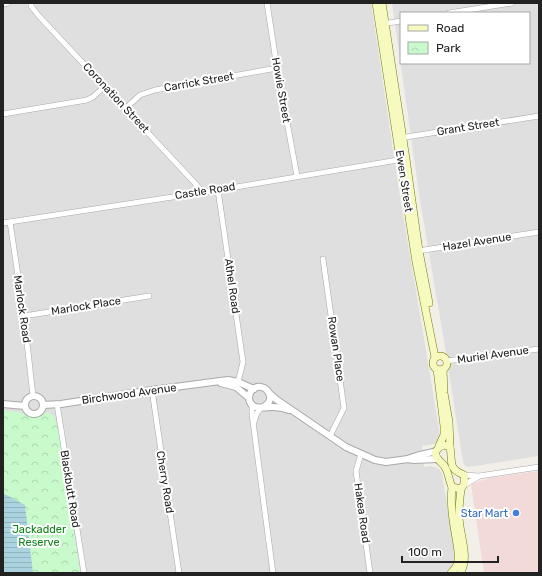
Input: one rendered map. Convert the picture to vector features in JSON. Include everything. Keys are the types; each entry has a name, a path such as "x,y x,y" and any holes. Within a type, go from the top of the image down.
{"main road":[{"name":"Ewen Street","path":"376,3 382,24 417,252 438,357"},
{"name":"Ewen Street","path":"382,3 382,24"},
{"path":"438,357 444,358 446,361 446,366 440,369 434,367 433,363 438,357"},
{"path":"440,369 449,422 452,466 456,472 464,475 465,480 462,487 458,515 464,560 460,573"},
{"path":"440,369 444,436 436,456 437,459 445,466 449,482 452,487 451,493 458,560 456,568 451,573"},
{"path":"438,448 444,445 450,447"},
{"path":"452,487 462,487"}],"street":[{"path":"3,4 8,3"},
{"name":"Coronation Street","path":"31,3 31,6 38,15 192,180 200,189 200,192"},
{"name":"Howie Street","path":"267,3 296,176"},
{"path":"455,12 512,3"},
{"path":"382,24 400,21"},
{"name":"Carrick Street","path":"126,108 140,95 155,90 277,68"},
{"path":"3,114 87,100 93,97 105,86"},
{"name":"Grant Street","path":"400,138 539,116"},
{"name":"Castle Road","path":"3,223 218,190 403,159"},
{"name":"Athel Road","path":"218,190 243,362 238,382"},
{"name":"Marlock Road","path":"10,222 24,316 33,396"},
{"name":"Hazel Avenue","path":"417,252 539,232"},
{"name":"Rowan Place","path":"323,260 344,408 330,436"},
{"name":"Marlock Place","path":"24,316 149,296"},
{"name":"Muriel Avenue","path":"446,361 539,349"},
{"name":"Birchwood Avenue","path":"3,404 25,406 26,410 33,414 38,413 43,405 228,380 238,382 254,389 257,387 262,387 268,390 277,400 346,447 375,460 386,462 408,459 438,448"},
{"name":"Birchwood Avenue","path":"215,382 236,387 249,398"},
{"path":"254,389 249,398 252,405 253,425 273,573"},
{"name":"Cherry Road","path":"152,390 179,573"},
{"path":"253,425 257,413 269,403 270,394"},
{"path":"25,406 25,401 33,396 38,397 43,405"},
{"name":"Blackbutt Road","path":"57,404 84,573"},
{"name":"Birchwood Avenue","path":"252,405 255,407 274,407 293,411"},
{"name":"Hakea Road","path":"361,454 356,471 370,573"},
{"name":"Birchwood Avenue","path":"408,459 437,459"},
{"path":"464,475 479,476 539,468"},
{"path":"462,487 479,476"}],"shaded area":[{"path":"3,3 371,3 401,203 440,435 434,444 422,446 424,467 435,467 439,469 442,474 456,557 449,570 445,573 3,573"},
{"path":"392,3 539,3 539,456 469,467 465,466 463,462 420,200 401,64 530,64 530,12 400,12 400,59"},
{"path":"539,471 539,573 484,573 471,484 489,478"}],"green space":[{"name":"Jackadder Reserve","path":"3,410 19,412 35,417 48,412 54,416 60,436 80,573 3,573"}],"water":[{"path":"3,493 25,505 33,573 3,573"}],"place":[{"name":"Star Mart","path":"516,513"}]}
